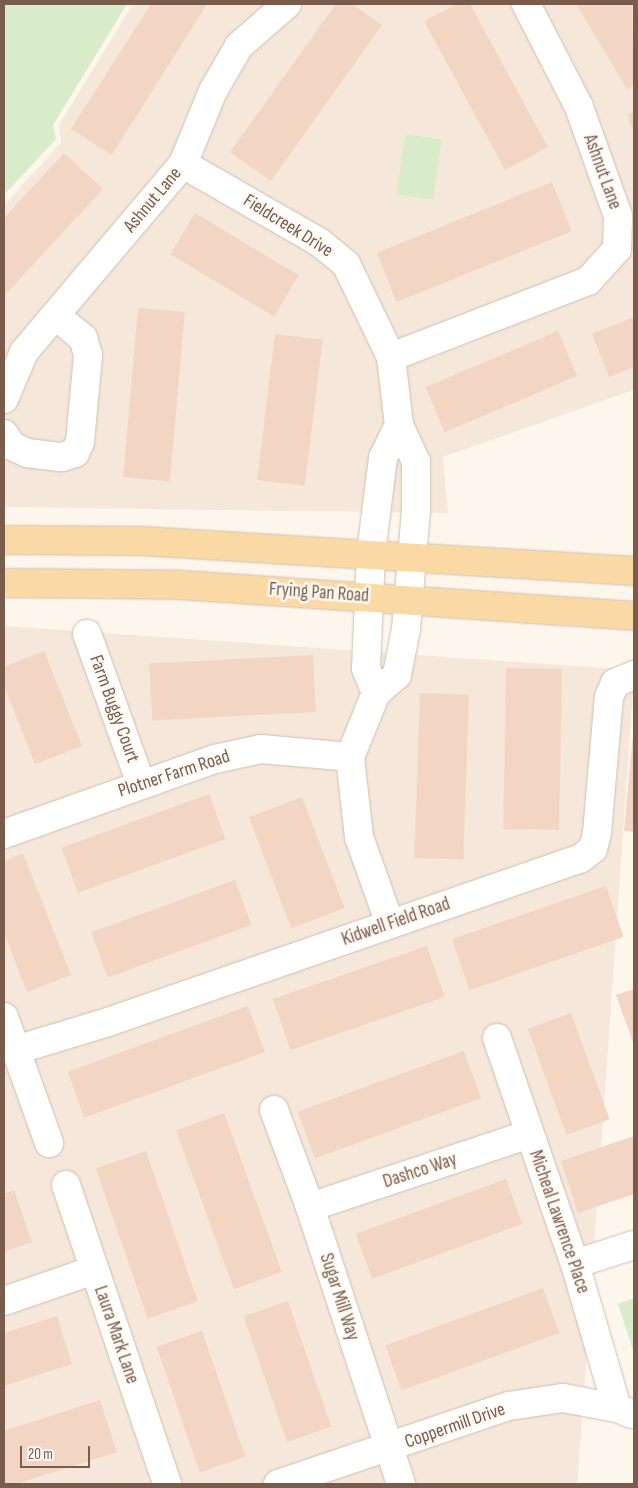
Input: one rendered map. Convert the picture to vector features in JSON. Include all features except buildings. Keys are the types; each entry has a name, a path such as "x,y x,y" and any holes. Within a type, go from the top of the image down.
{"main road":[{"path":"4,540 142,541 371,553 634,571"},
{"name":"Frying Pan Road","path":"4,583 181,585 369,596 634,616"}],"street":[{"name":"Ashnut Lane","path":"4,399 24,352 183,164 213,91 239,46 287,4"},
{"name":"Ashnut Lane","path":"391,357 588,281 616,249 618,216 582,116 526,4"},
{"name":"Fieldcreek Drive","path":"183,164 319,242 346,264 391,357 399,425 416,462 416,510 406,629 397,675 376,693"},
{"path":"4,434 12,446 27,453 62,457 75,453 80,442 88,355 83,338 56,316"},
{"path":"390,924 359,837 350,757 376,693 366,668 371,553 383,458 399,425"},
{"name":"Farm Buggy Court","path":"87,634 141,784"},
{"name":"Kidwell Field Road","path":"16,1050 108,1022 580,859 593,849 598,833 609,697 615,684 634,675"},
{"name":"Plotner Farm Road","path":"4,834 215,759 261,749 350,757"},
{"path":"4,1017 49,1144"},
{"name":"Micheal Lawrence Place","path":"497,1038 626,1411"},
{"name":"Sugar Mill Way","path":"274,1110 310,1207 401,1484"},
{"name":"Dashco Way","path":"310,1207 529,1134"},
{"name":"Laura Mark Lane","path":"66,1185 167,1484"},
{"path":"575,1264 634,1245"},
{"path":"4,1301 94,1270"},
{"name":"Coppermill Drive","path":"278,1484 510,1406 563,1398 626,1411"}],"shaded area":[{"path":"133,4 634,4 634,390 443,457 448,513 4,507 4,205 61,143 59,125"},
{"path":"4,626 634,670 578,1484 4,1484"}],"green space":[{"path":"4,4 127,4 53,125 56,139 4,195"},
{"path":"405,134 442,139 433,200 397,194"},
{"path":"634,1298 634,1353 618,1304"}]}
